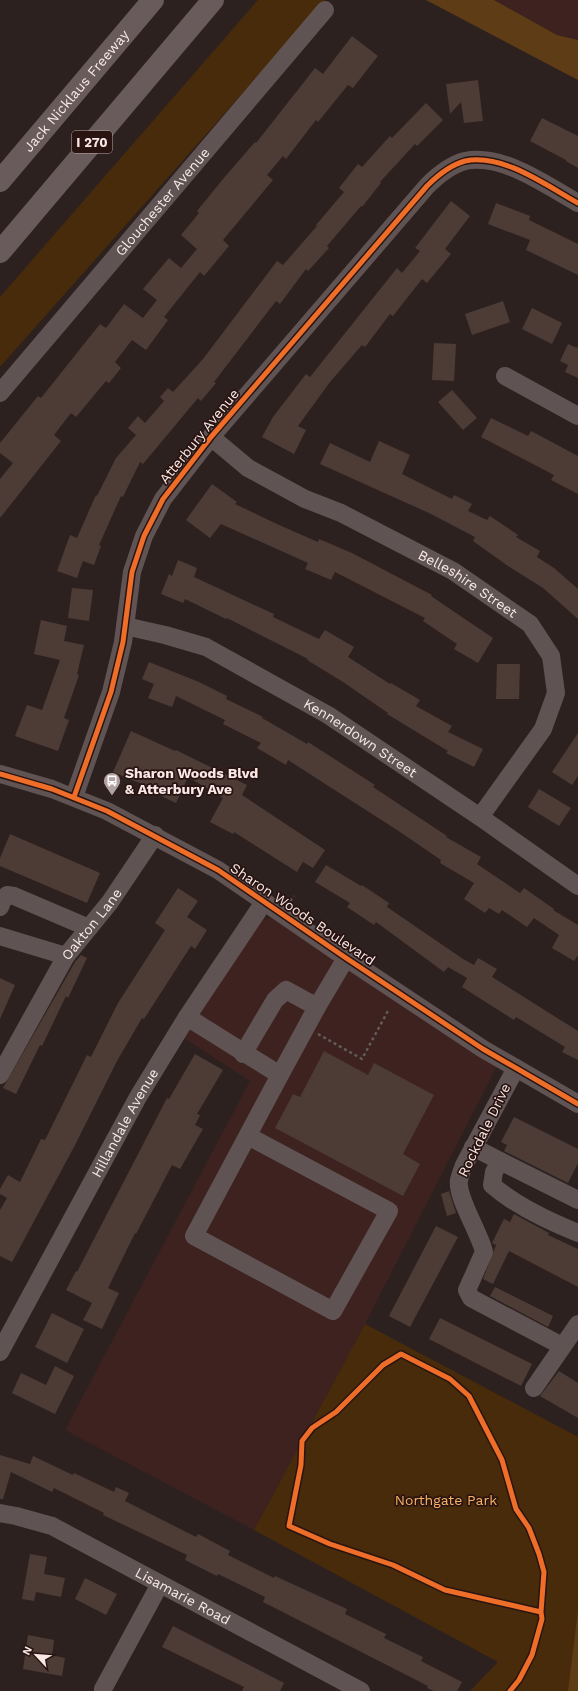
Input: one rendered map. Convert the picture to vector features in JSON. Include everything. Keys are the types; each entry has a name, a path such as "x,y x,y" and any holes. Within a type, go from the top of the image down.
{"highway":[{"path":"76,91 139,0"},
{"name":"Jack Nicklaus Freeway","path":"0,182 153,0"},
{"name":"I 270","path":"0,252 213,0"},
{"path":"185,33 217,0"}],"street":[{"name":"Glouchester Avenue","path":"0,394 325,10"},
{"name":"Atterbury Avenue","path":"74,797 94,744 111,692 125,626 132,572 144,536 163,499 211,437 427,186 444,170 466,161 489,161 516,168 578,203"},
{"path":"505,376 578,416"},
{"name":"Belleshire Street","path":"211,437 248,468 305,499 341,512 453,571 530,624 551,656 556,693 543,728 480,817"},
{"name":"Kennerdown Street","path":"125,626 165,635 206,647 328,715 480,817 578,886"},
{"name":"Sharon Woods Boulevard","path":"0,774 52,789 107,811 156,835 218,870 346,958 483,1049 578,1104"},
{"name":"Oakton Lane","path":"0,936 66,956 110,902 156,835"},
{"path":"0,907 3,899 7,895 14,896 89,928"},
{"name":"Hillandale Avenue","path":"0,1352 138,1097 187,1017 264,902"},
{"path":"0,1075 66,956"},
{"path":"248,1136 389,1211 333,1311 194,1236 306,1027 346,958"},
{"path":"243,1054 275,1000 286,990 317,1007"},
{"path":"187,1017 243,1054 280,1075"},
{"name":"Rockdale Drive","path":"516,1068 473,1147 458,1182 462,1199 474,1224 484,1252 483,1258 469,1285 468,1295 471,1298 562,1346"},
{"path":"473,1147 578,1200"},
{"path":"500,1161 494,1172 492,1185 505,1196 562,1227 578,1233"},
{"path":"534,1388 578,1324"},
{"name":"Lisamarie Road","path":"0,1513 52,1526 362,1691"},
{"path":"103,1689 160,1584"}],"path":[{"path":"290,902 294,896"},
{"path":"306,1027 362,1059 389,1009"}],"shaded area":[{"path":"426,0 494,0 557,35 578,40 578,80"},
{"path":"494,0 578,0 578,40 557,35"},
{"path":"279,913 500,1060 365,1324 254,1530 65,1430 250,1081 181,1036 260,922"},
{"path":"578,1610 578,1691 568,1691"}],"green space":[{"path":"258,0 325,0 0,367 0,297"},
{"name":"Northgate Park","path":"365,1324 578,1437 578,1691 470,1691 498,1662 254,1530"}],"building":[{"path":"352,36 378,56 353,88 348,85 318,122 316,120 286,159 283,156 267,175 273,180 223,240 229,246 204,276 200,272 164,317 168,320 146,350 132,340 115,362 121,368 109,383 106,381 76,417 71,413 54,435 61,441 0,518 0,479 13,463 0,453 0,443 38,396 41,398 100,324 106,328 124,304 143,318 157,300 143,289 169,258 181,268 197,249 181,235 199,213 197,211 255,142 256,143 315,68 323,74"},
{"path":"478,80 483,121 464,123 461,102 450,114 446,84"},
{"path":"426,103 443,120 417,146 415,144 380,182 381,183 362,207 361,206 327,246 329,248 308,271 306,269 280,304 276,301 201,401 198,398 143,464 140,462 123,497 121,496 99,545 101,546 94,565 83,561 77,578 57,571 70,535 77,538 96,495 97,496 116,458 136,435 128,428 138,416 145,423 164,401 160,397 168,388 173,392 203,359 277,261 283,265 317,226 316,225 344,192 339,188 358,164 362,167 390,136 392,138"},
{"path":"542,118 578,136 578,168 530,141"},
{"path":"451,201 470,216 445,249 451,254 427,283 422,279 393,316 390,314 365,347 362,345 330,382 298,426 306,430 294,454 262,437 273,417 306,374 310,377 397,268 402,273 420,251 415,248"},
{"path":"496,203 530,216 529,220 578,244 578,275 526,250 530,240 488,224"},
{"path":"503,301 510,322 472,335 465,314"},
{"path":"532,308 562,323 552,344 522,329"},
{"path":"434,343 456,344 454,381 432,380"},
{"path":"568,344 577,348 578,345 578,378 565,372 568,365 560,361"},
{"path":"452,390 477,418 463,430 438,402"},
{"path":"491,418 528,436 531,431 578,456 578,494 551,480 554,475 481,437"},
{"path":"379,441 410,455 402,474 452,499 454,495 472,504 468,511 487,520 490,516 518,535 516,537 540,551 537,557 554,568 578,589 578,619 543,588 508,566 473,541 475,537 429,513 320,464 330,443 370,462"},
{"path":"212,484 237,502 235,504 318,542 319,539 352,553 432,595 431,596 493,638 478,663 454,649 457,644 423,621 425,618 335,572 331,580 305,569 308,563 221,524 210,538 186,520"},
{"path":"178,560 197,568 194,577 274,614 273,617 319,639 325,630 354,647 348,657 390,684 391,683 420,700 416,706 452,726 448,732 483,749 474,767 446,753 448,751 387,714 388,713 343,682 307,660 308,659 227,618 226,619 185,599 183,603 161,594 169,574 172,576"},
{"path":"72,588 93,590 89,621 68,618"},
{"path":"41,620 67,626 64,641 84,645 77,674 79,675 64,718 69,720 58,751 15,736 27,705 42,710 60,660 34,654"},
{"path":"149,662 199,682 227,696 226,699 263,717 262,718 307,744 308,742 375,785 373,787 447,836 446,837 481,857 477,864 520,893 524,888 554,909 553,910 578,925 578,955 574,961 552,948 559,935 534,918 527,927 502,910 499,914 489,908 485,913 464,899 474,883 440,863 441,860 397,830 288,760 286,765 257,748 261,743 223,724 225,720 176,696 172,707 148,698 154,684 142,679"},
{"path":"497,664 520,664 519,699 496,699"},
{"path":"131,731 175,751 176,750 247,785 242,795 325,850 313,868 303,862 297,872 234,832 233,834 210,822 223,798 188,777 176,803 155,793 156,790 113,772"},
{"path":"578,733 578,776 572,785 552,772"},
{"path":"539,789 571,808 559,826 528,807"},
{"path":"10,834 100,873 87,903 0,866 0,858"},
{"path":"326,865 361,886 362,885 389,903 387,907 463,959 474,965 478,958 497,969 492,977 578,1031 578,1060 562,1052 565,1047 516,1017 514,1020 462,987 467,978 448,967 444,972 376,922 374,925 347,907 350,903 315,882"},
{"path":"178,888 198,901 187,917 207,930 195,949 191,946 144,1019 142,1018 117,1061 74,1147 12,1262 0,1256 0,1210 7,1198 0,1194 0,1189 8,1175 20,1182 41,1139 45,1140 87,1055 91,1057 118,1003 165,930 155,923"},
{"path":"81,955 87,958 68,998 66,996 42,1046 40,1045 16,1094 3,1088 75,962"},
{"path":"0,978 15,985 0,1019"},
{"path":"324,1051 368,1075 374,1063 434,1095 403,1154 420,1164 403,1196 275,1128 293,1094 300,1097"},
{"path":"195,1054 223,1070 197,1114 200,1115 195,1125 203,1129 180,1169 172,1165 136,1234 135,1233 108,1288 119,1293 102,1329 83,1320 92,1303 66,1290 76,1271 77,1272 167,1098 169,1099"},
{"path":"514,1117 578,1149 578,1163 568,1183 504,1151 507,1145 501,1142"},
{"path":"449,1191 456,1213 447,1216 441,1194"},
{"path":"514,1214 549,1233 548,1235 578,1249 578,1287 509,1251 493,1284 483,1279 496,1245 492,1243 504,1219 510,1222"},
{"path":"436,1226 458,1237 410,1327 389,1316"},
{"path":"495,1287 553,1316 548,1327 490,1296"},
{"path":"52,1313 84,1329 67,1363 35,1347"},
{"path":"440,1318 532,1364 521,1386 429,1339"},
{"path":"55,1366 74,1376 55,1414 12,1393 21,1373 46,1385"},
{"path":"559,1371 578,1383 578,1418 540,1396"},
{"path":"0,1455 30,1464 33,1456 114,1492 116,1487 129,1493 125,1501 196,1537 198,1534 230,1551 228,1555 274,1578 275,1576 347,1609 345,1614 386,1634 384,1638 423,1657 421,1661 462,1682 457,1691 434,1691 427,1688 428,1686 263,1602 265,1597 185,1560 187,1555 103,1515 104,1513 54,1488 52,1492 11,1472 3,1499 0,1499"},
{"path":"30,1554 47,1557 44,1574 65,1578 61,1597 36,1592 34,1601 22,1599"},
{"path":"85,1578 117,1594 106,1615 75,1599"},
{"path":"173,1626 284,1683 280,1691 242,1691 244,1687 162,1647"},
{"path":"28,1635 54,1640 52,1655 65,1658 62,1676 23,1669"}],"cycle path":[{"path":"74,797 111,692 123,642 132,572 144,536 163,499 211,437 427,186 449,168 465,161 479,160 509,166 539,180 578,203"},
{"path":"0,774 52,789 107,811 218,870 346,958 483,1049 578,1104"},
{"path":"510,1691 519,1680 532,1655 542,1619 541,1612 544,1572 529,1528 516,1509 502,1460 469,1396 450,1379 401,1354 383,1365 336,1412 312,1428 302,1441 301,1465 289,1526 330,1544 393,1565 445,1590 541,1612"}],"place":[{"name":"Sharon Woods Blvd & Atterbury Ave","path":"112,796"}]}
